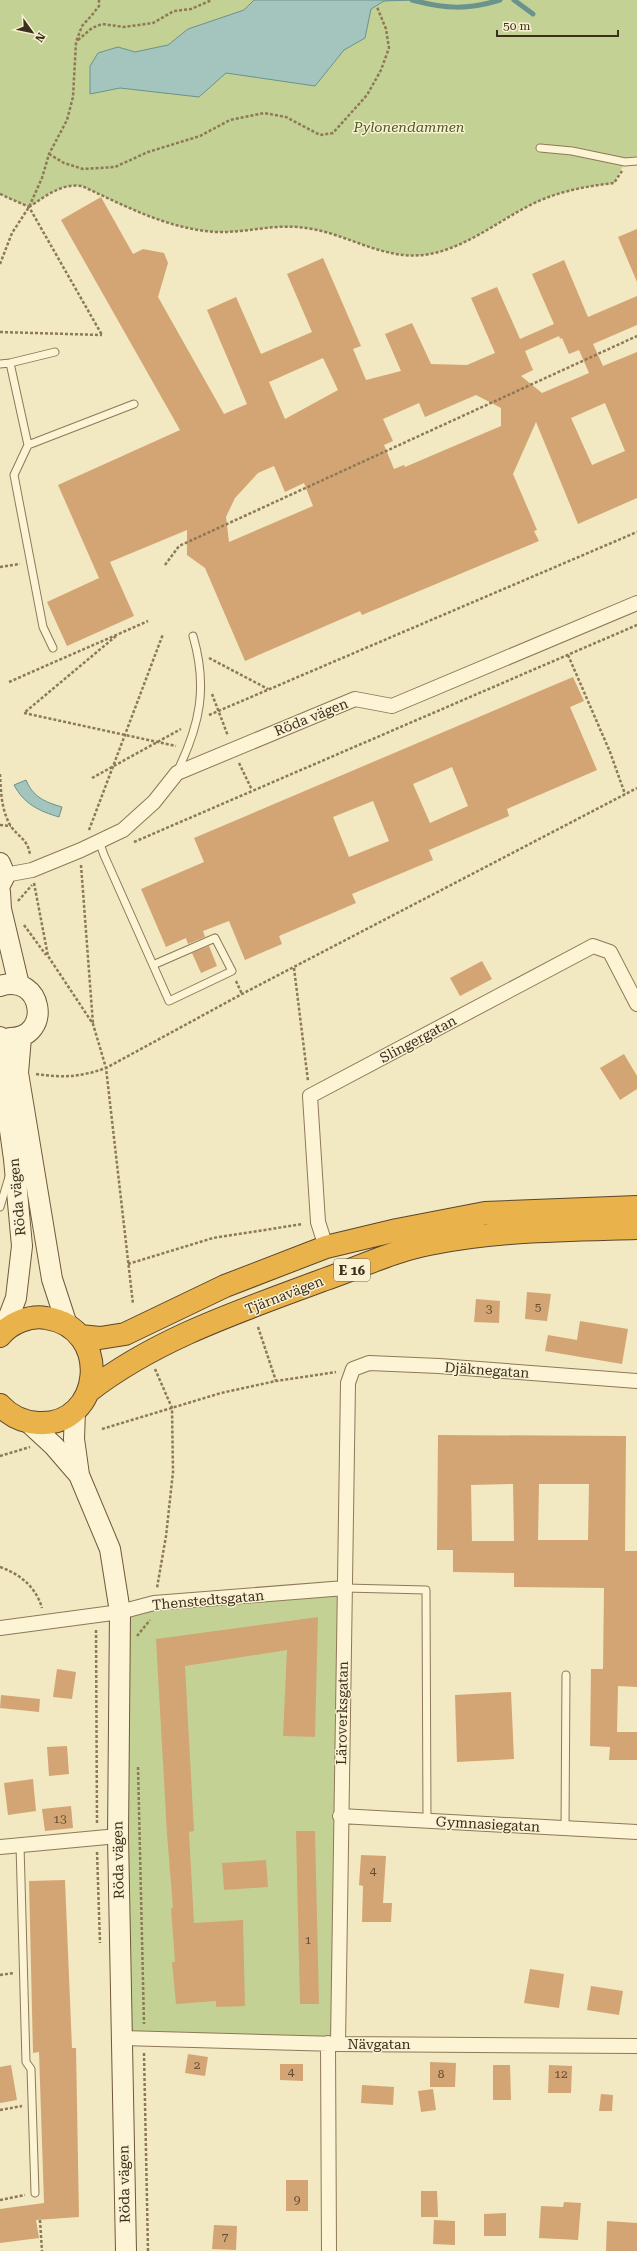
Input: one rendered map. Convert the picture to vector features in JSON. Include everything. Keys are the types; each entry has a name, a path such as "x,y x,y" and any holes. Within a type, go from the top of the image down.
{"highway":[{"name":"E 16","path":"74,1331 100,1338 125,1334 225,1286 326,1247 397,1230 485,1213 637,1207"},
{"name":"Tjärnavägen","path":"89,1391 126,1364 189,1333 376,1260 428,1244 518,1233 637,1228"},
{"path":"0,1406 13,1416 28,1422 50,1422 61,1419 75,1410 89,1391 92,1377 92,1362 86,1344 74,1331 51,1319 34,1318 23,1320 2,1334"}],"street":[{"name":"Röda vägen","path":"4,884 35,878 81,850 123,830 154,802 177,773 356,698 392,706 637,603"},
{"path":"0,1037 21,1037 34,1026 38,1010 32,994 9,985 1,909 4,884"},
{"name":"Slingergatan","path":"310,1096 593,946 610,952 637,1004"},
{"name":"Röda vägen","path":"0,1037 2,1073 14,1160 22,1246 16,1298 2,1334"},
{"name":"Röda vägen","path":"21,1037 18,1073 52,1279 74,1331"},
{"path":"310,1096 318,1222 326,1247"},
{"name":"Djäknegatan","path":"353,1369 369,1363 439,1366 637,1381"},
{"name":"Läroverksgatan","path":"329,2251 345,1588 348,1383 353,1369"},
{"name":"Röda vägen","path":"75,1410 74,1439 79,1475 110,1549 120,1612 118,1836 126,2251"},
{"name":"Röda vägen","path":"28,1422 54,1446 79,1475"},
{"name":"Thenstedtsgatan","path":"0,1628 47,1623 120,1612 154,1603 345,1588"},
{"name":"Gymnasiegatan","path":"340,1816 637,1832"},
{"path":"0,1847 118,1836"},
{"name":"Nävgatan","path":"122,2038 333,2044 637,2046"}],"lane":[{"path":"540,148 572,151 625,162 637,161"},
{"path":"0,364 55,352"},
{"path":"10,363 28,445 14,475 43,628 53,648"},
{"path":"28,445 134,404"},
{"path":"177,773 188,749 198,720 202,691 197,651 193,636"},
{"path":"99,841 104,855 169,1001 232,971 215,938 153,965"},
{"path":"0,1207 14,1160"},
{"path":"345,1588 426,1590 427,1821"},
{"path":"565,1829 566,1675"},
{"path":"20,1845 26,2062 31,2069 35,2193"}],"path":[{"path":"0,264 12,233 29,207 42,178 49,154 67,120 73,97 76,42 82,26 96,11 99,0"},
{"path":"76,42 92,28 102,24 124,27 153,22 174,11 192,9 212,0"},
{"path":"49,154 64,163 83,169 115,167 148,152 200,136 230,120 264,113 286,117 320,135 333,133 367,95 381,70 387,55 389,48 386,29 376,6"},
{"path":"29,207 52,191 73,185 82,186 147,216 174,225 216,232 287,225 314,229 360,245 398,255 430,254 468,240 540,200 573,188 614,183 625,162"},
{"path":"0,194 29,207 102,335 0,332"},
{"path":"165,565 178,546 637,336"},
{"path":"92,778 198,720 637,532"},
{"path":"0,568 30,562"},
{"path":"9,682 148,621"},
{"path":"132,843 637,625"},
{"path":"133,1304 106,1068 93,1024 81,850 115,766 163,634"},
{"path":"116,636 24,713 159,741 188,749"},
{"path":"197,651 269,689"},
{"path":"568,655 610,752 625,794"},
{"path":"210,691 233,750 252,790"},
{"path":"0,774 2,807 11,826 28,845 48,956 93,1024"},
{"path":"33,1074 63,1078 84,1076 106,1068 242,994 637,788"},
{"path":"0,825 11,826"},
{"path":"74,867 104,855"},
{"path":"4,884 35,878"},
{"path":"294,968 310,1096"},
{"path":"128,1264 213,1238 318,1222"},
{"path":"258,1327 276,1381"},
{"path":"136,1639 153,1616 166,1536 173,1472 172,1408 154,1367"},
{"path":"102,1429 221,1393 276,1381 353,1369"},
{"path":"0,1456 35,1446"},
{"path":"0,1568 14,1572 27,1582 40,1598 47,1623"},
{"path":"138,1759 148,2251"},
{"path":"0,2110 32,2104"},
{"path":"0,2200 35,2193"},
{"path":"40,2220 42,2251"}],"green space":[{"name":"Pylonendammen","path":"0,0 637,0 637,164 625,162 614,183 577,189 541,200 513,214 473,238 445,250 414,256 384,251 327,232 299,227 275,227 228,232 198,230 147,215 82,186 67,186 60,188 29,207 0,194"},
{"path":"345,1588 338,2044 122,2038 120,1612"}],"water":[{"path":"254,0 412,0 384,1 371,9 365,38 344,50 315,86 226,73 199,97 120,88 90,94 90,66 98,53 118,47 135,52 168,45 188,29 244,10"},
{"path":"26,780 32,791 40,798 62,807 59,817 33,806 22,797 14,785"}],"building":[{"path":"101,197 133,254 143,249 164,253 168,263 158,297 224,414 247,404 207,310 236,297 261,354 312,332 287,274 323,258 361,346 353,349 366,380 401,371 385,334 412,323 431,364 467,365 495,353 471,298 497,287 520,339 554,324 532,274 564,260 588,317 637,296 637,325 593,344 603,366 637,352 637,498 578,524 536,422 513,474 537,530 534,531 539,541 362,615 360,611 245,661 205,568 187,555 187,530 110,562 134,616 67,646 47,602 99,578 58,485 180,430 61,220","holes":["559,336 560,339 562,338 569,354 579,350 589,373 542,393 521,376 533,370 525,351","323,358 338,390 285,419 269,382","476,395 501,408 501,426 405,467 404,465 394,469 384,445 393,441 383,419 419,403 425,417","605,403 625,451 592,465 571,418","274,466 285,492 304,483 313,506 229,542 226,517 235,498 258,473"]},
{"path":"637,229 637,282 618,237"},
{"path":"573,677 584,701 570,707 597,770 507,809 509,816 429,850 433,860 352,894 356,903 279,936 282,944 245,960 229,921 203,931 205,937 188,944 186,938 166,947 141,889 204,862 194,838","holes":["452,767 468,806 430,823 413,784","373,801 389,841 349,857 333,817"]},
{"path":"209,946 217,966 201,973 192,953"},
{"path":"482,961 492,979 460,996 450,978"},
{"path":"624,1054 637,1076 637,1089 620,1100 600,1068"},
{"path":"527,1292 551,1294 547,1321 525,1319"},
{"path":"476,1299 500,1301 499,1323 474,1322"},
{"path":"580,1321 628,1329 622,1364 545,1351 548,1335 577,1340"},
{"path":"438,1435 626,1436 625,1551 637,1551 637,1687 618,1686 617,1732 637,1732 637,1760 609,1760 610,1747 590,1746 591,1669 603,1669 604,1588 514,1587 514,1573 453,1572 453,1550 437,1550","holes":["513,1484 514,1541 472,1541 471,1485","539,1484 589,1484 588,1540 538,1540"]},
{"path":"318,1617 315,1737 283,1736 287,1650 185,1666 194,1831 189,1832 194,1923 243,1920 245,2006 216,2007 216,2001 176,2004 172,1962 175,1962 171,1908 173,1908 167,1834 156,1639"},
{"path":"57,1669 76,1672 72,1699 53,1697"},
{"path":"511,1692 514,1759 457,1762 455,1695"},
{"path":"1,1695 40,1699 39,1712 0,1708"},
{"path":"67,1746 69,1774 49,1776 47,1747"},
{"path":"33,1779 36,1811 8,1815 4,1783"},
{"path":"71,1806 73,1828 45,1831 42,1809"},
{"path":"296,1831 315,1831 319,2004 300,2004"},
{"path":"361,1855 386,1856 383,1903 392,1903 391,1922 362,1922 363,1886 359,1885"},
{"path":"266,1860 268,1887 224,1890 222,1863"},
{"path":"65,1880 72,2048 76,2048 79,2217 36,2220 39,2238 0,2243 0,2209 44,2203 39,2052 33,2053 29,1881"},
{"path":"530,1969 564,1974 559,2008 524,2003"},
{"path":"591,1986 623,1991 619,2015 587,2010"},
{"path":"188,2054 208,2057 205,2076 185,2073"},
{"path":"430,2062 456,2063 455,2087 430,2087"},
{"path":"280,2064 303,2064 303,2081 280,2080"},
{"path":"11,2065 17,2100 0,2103 0,2067"},
{"path":"493,2065 510,2065 511,2100 493,2100"},
{"path":"549,2065 572,2066 571,2093 548,2093"},
{"path":"362,2085 394,2087 393,2105 361,2103"},
{"path":"433,2089 436,2110 421,2112 418,2091"},
{"path":"601,2094 613,2095 612,2111 599,2111"},
{"path":"286,2180 308,2180 308,2211 286,2211"},
{"path":"421,2191 437,2191 438,2217 421,2217"},
{"path":"564,2202 581,2203 578,2240 539,2238 541,2206 563,2207"},
{"path":"506,2213 506,2236 484,2236 484,2214"},
{"path":"434,2220 455,2221 455,2245 433,2244"},
{"path":"607,2221 637,2223 637,2251 606,2251"},
{"path":"214,2225 237,2226 236,2250 212,2249"}],"waterway":[{"path":"412,0 446,7 467,7 500,0"},
{"path":"514,0 533,14"}]}
